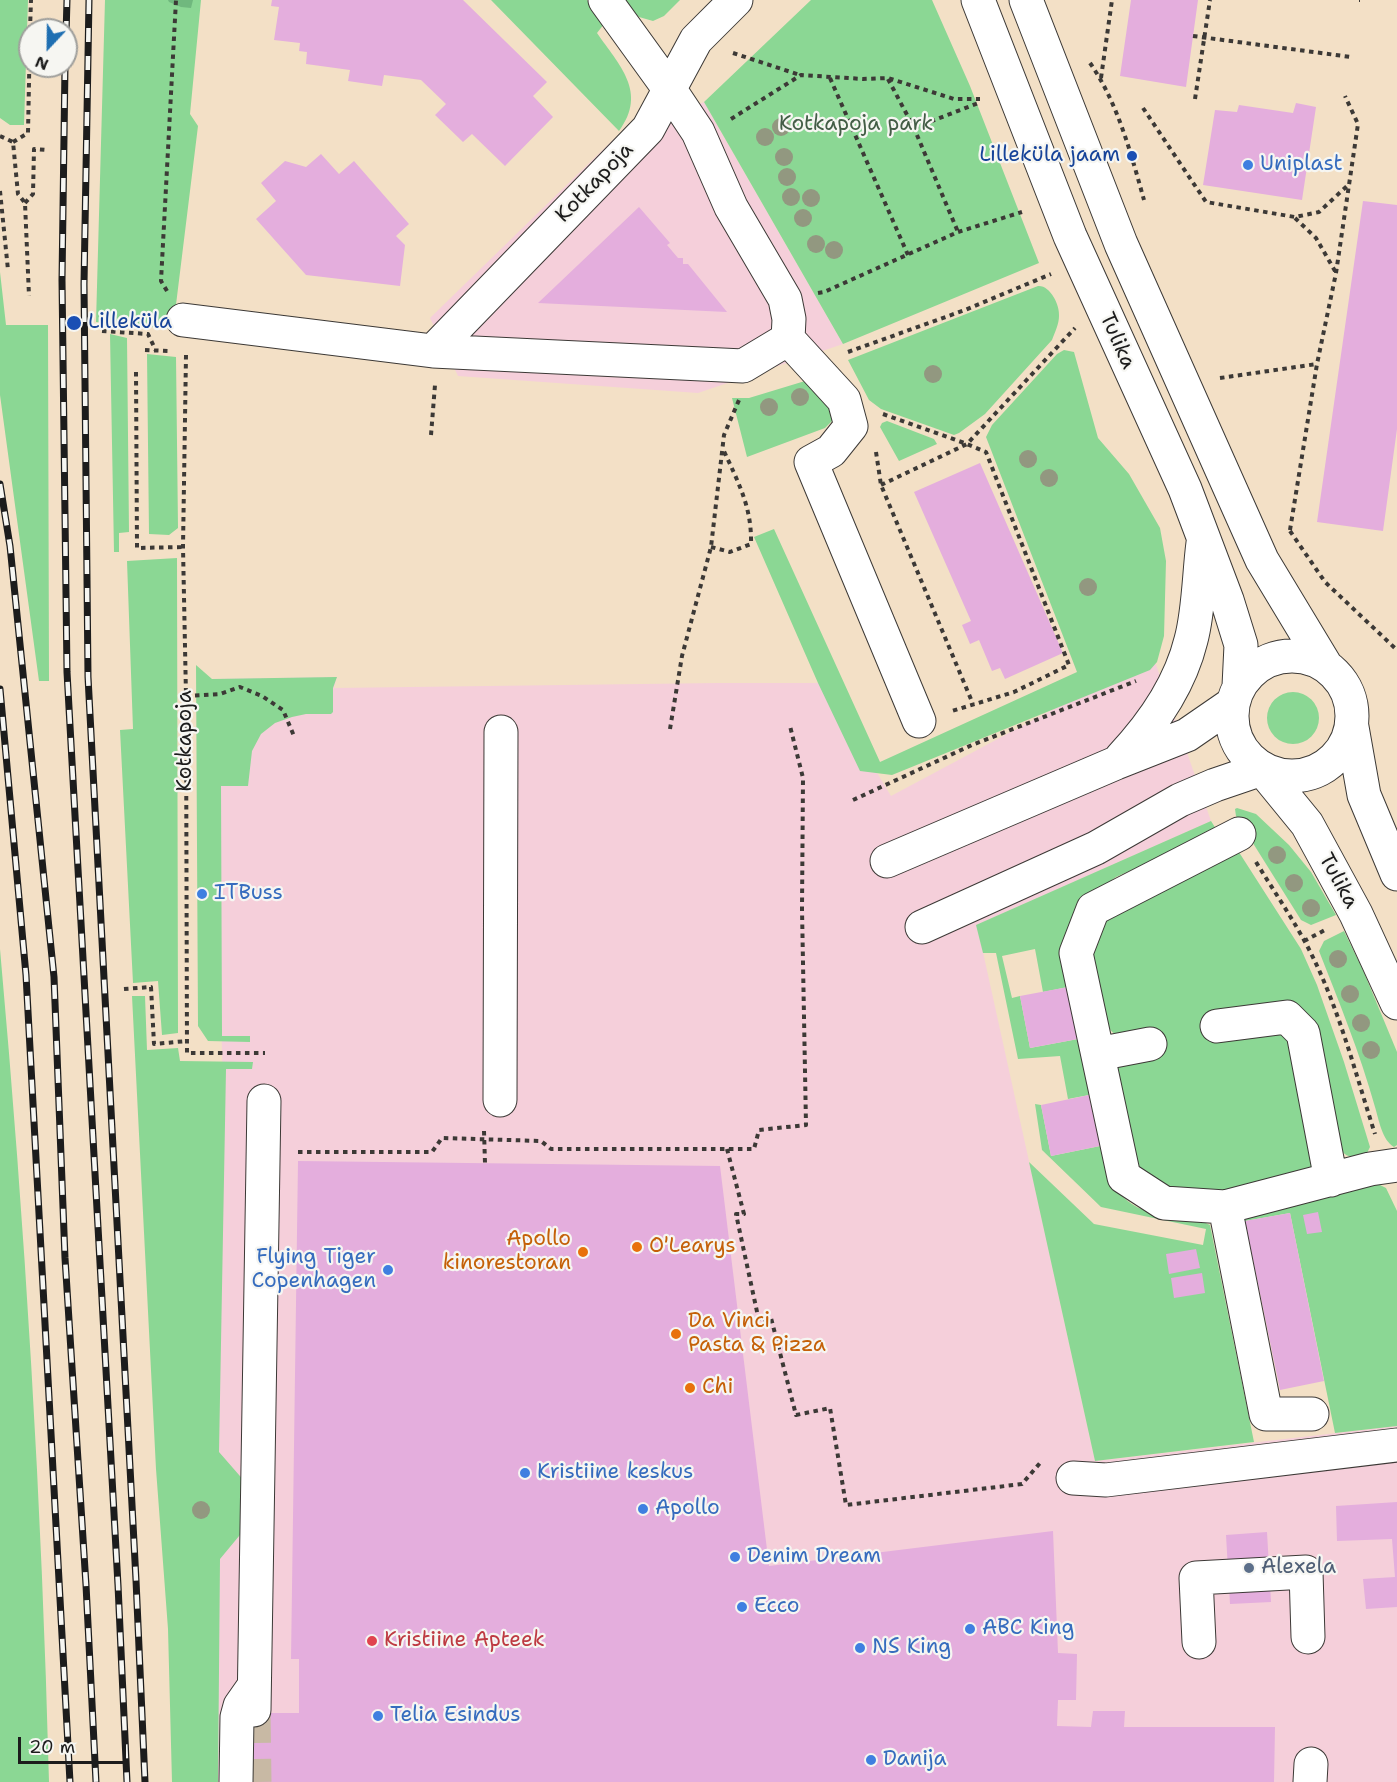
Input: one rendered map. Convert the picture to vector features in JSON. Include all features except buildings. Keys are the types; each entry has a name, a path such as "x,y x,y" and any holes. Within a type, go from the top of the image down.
{"street":[{"path":"605,0 698,132 731,207 785,299 789,319 788,339 830,382 844,400 851,426 831,451 811,462 919,721"},
{"name":"Kotkapoja","path":"433,351 648,129 696,40 735,0"},
{"name":"Tulika","path":"978,0 1070,236 1185,489 1227,600 1241,645 1235,695"},
{"name":"Tulika","path":"1026,0 1121,244 1262,560 1326,666"},
{"path":"1029,132 1072,118"},
{"path":"183,321 433,351 743,366 788,339"},
{"path":"1116,763 1146,731 1172,690 1191,639 1203,538"},
{"path":"887,861 1187,735 1235,695 1252,670 1269,660 1288,655 1308,658 1326,666 1341,680 1352,711 1352,728 1364,795 1397,874"},
{"path":"1235,695 1231,723 1236,742 1247,758 1262,769 1280,776 1299,777 1317,772 1333,761 1345,746 1352,728"},
{"path":"501,732 501,1100"},
{"path":"922,927 1096,848 1179,800 1262,769"},
{"name":"Tulika","path":"1262,769 1307,824 1356,914 1397,1003"},
{"path":"1239,834 1094,909 1076,953 1124,1178 1164,1203 1225,1207 1391,1166"},
{"path":"1217,1026 1287,1017 1303,1033 1331,1180"},
{"path":"1098,1054 1150,1044"},
{"path":"236,1782 237,1717 240,1706 255,1697 264,1101"},
{"path":"1225,1207 1266,1414 1312,1414"},
{"path":"1073,1478 1106,1480 1397,1445"},
{"path":"1199,1642 1196,1578 1306,1572 1308,1637"}],"path":[{"path":"30,18 31,0"},
{"path":"176,0 161,281 183,321"},
{"path":"1112,0 1101,78 1132,156 1147,209"},
{"path":"1195,99 1210,0"},
{"path":"1193,36 1351,57"},
{"path":"696,40 801,75 830,78 888,78 954,99 987,100 914,128"},
{"path":"698,132 728,121 801,75"},
{"path":"13,142 27,133 29,78"},
{"path":"830,78 908,255"},
{"path":"888,78 914,128 958,232"},
{"path":"1290,530 1317,364 1336,273 1358,124 1345,96"},
{"path":"1143,108 1206,202 1295,218 1319,212 1348,185"},
{"path":"0,136 13,142"},
{"path":"13,142 18,194 26,203 30,296"},
{"path":"26,203 33,194 34,149 46,150"},
{"path":"0,191 8,270"},
{"path":"785,299 825,292 958,232 1026,211"},
{"path":"1295,218 1316,238 1336,273"},
{"path":"847,352 965,310 1052,273"},
{"path":"881,485 967,444 1075,328"},
{"path":"102,331 148,334 156,351"},
{"name":"Kotkapoja","path":"186,352 183,546 188,1041"},
{"path":"1220,378 1317,364"},
{"path":"135,372 137,548 183,546"},
{"path":"431,435 435,384"},
{"path":"670,729 682,657 711,547 724,435 741,398"},
{"path":"844,400 986,452 1069,665 1014,692 919,721"},
{"path":"875,445 881,485 973,704"},
{"path":"711,547 730,552 751,544 752,525 743,492 722,449"},
{"path":"1285,521 1325,582 1397,650"},
{"path":"853,800 972,745 1145,677"},
{"path":"186,696 220,694 240,687 262,696 283,710 294,736"},
{"path":"264,1149 301,1152 432,1152 442,1138 541,1141 551,1149 754,1149 759,1130 806,1125 802,778 790,726"},
{"path":"1239,834 1304,941 1321,977 1391,1166"},
{"path":"124,988 151,987 154,1044 188,1041 187,1053 265,1053"},
{"path":"727,1149 744,1214 736,1214 759,1321 771,1318 796,1415 830,1408 846,1504 1022,1484 1044,1460"}],"shaded area":[{"path":"704,102 843,344 698,393 458,376 430,318 617,136"},
{"path":"1153,656 1211,821 977,925 1095,1461 1397,1426 1397,1782 208,1782 224,1126 212,679 337,677 334,688 823,683 891,796"}],"green space":[{"path":"0,0 28,0 27,18 18,18 18,78 26,78 24,125 10,125 0,118"},
{"path":"105,0 201,0 190,114 198,126 173,329 96,322"},
{"path":"168,0 193,0 191,8 181,7"},
{"path":"491,0 587,0 604,24 597,33 621,68 631,91 631,104 619,131"},
{"path":"622,0 680,0 664,16 653,21 639,17"},
{"name":"Kotkapoja park","path":"811,0 932,0 970,86 1039,263 843,344 704,102"},
{"path":"0,272 6,325 48,325 49,681 39,681 0,395"},
{"path":"1038,286 1050,292 1058,307 1058,322 1052,340 985,414 954,435 881,409 869,400 848,360"},
{"path":"110,334 127,338 129,532 119,533 119,552 114,552"},
{"path":"1064,350 1074,352 1098,438 1129,474 1160,528 1166,561 1164,636 1157,662 1150,670 892,775 860,771 818,683 754,537 774,529 880,762 1077,672 986,437 992,425 1057,354"},
{"path":"147,354 176,357 178,528 169,535 149,534"},
{"path":"805,381 831,410 833,420 825,428 747,457 732,398 749,398"},
{"path":"887,421 934,439 937,444 899,461 880,427"},
{"path":"177,558 178,1033 162,1035 158,981 133,983 120,730 133,729 127,561"},
{"path":"196,665 212,679 337,677 333,688 333,712 331,714 306,714 275,723 261,734 252,751 248,786 221,786 222,1036 250,1036 250,1042 208,1041 198,1026"},
{"path":"1293,692 1307,696 1315,704 1319,718 1315,732 1307,740 1293,744 1279,740 1271,732 1267,718 1271,704 1279,696"},
{"path":"1235,809 1256,814 1289,845 1311,872 1336,915 1311,925 1301,920 1236,816"},
{"path":"1211,821 1218,832 1116,877 1088,898 1068,987 1043,992 1035,949 1002,956 1012,998 1020,996 1030,1048 1078,1039 1089,1095 1068,1099 1060,1056 1018,1059 996,953 983,953 976,925"},
{"path":"1235,846 1301,949 1317,985 1344,1062 1370,1147 1367,1153 1354,1157 1345,1154 1339,1147 1334,1134 1317,1045 1309,1023 1299,1013 1287,1004 1210,1019 1214,1039 1269,1029 1281,1031 1294,1045 1317,1155 1315,1167 1301,1177 1205,1197 1174,1191 1157,1181 1134,1162 1114,1076 1124,1058 1154,1050 1155,1039 1150,1030 1122,1035 1112,1031 1098,998 1093,951 1096,937 1106,919 1120,903 1132,894 1159,879"},
{"path":"1344,931 1397,1052 1397,1145 1394,1147 1387,1140 1382,1129 1356,1047 1319,951 1324,941"},
{"path":"0,949 31,1365 42,1574 49,1782 0,1782"},
{"path":"132,996 145,996 147,1050 178,1048 180,1061 253,1062 252,1069 226,1069 219,1452 253,1491 254,1518 220,1559 218,1782 172,1782 168,1629 156,1469"},
{"path":"1035,1104 1041,1105 1051,1156 1100,1146 1109,1176 1115,1187 1132,1204 1157,1214 1197,1220 1210,1225 1254,1442 1095,1461 1029,1162 1094,1224 1203,1245 1206,1229 1101,1207 1042,1150"},
{"path":"1376,1183 1386,1188 1397,1211 1397,1426 1335,1433 1290,1213 1245,1221 1244,1217"}],"tunnel":[{"path":"254,1710 255,1782"}],"railway":[{"path":"66,18 67,0"},
{"path":"89,0 84,284 88,677 145,1782"},
{"path":"65,78 62,280 67,672 127,1782"},
{"path":"0,484 10,546 54,977 65,1258 96,1782"},
{"path":"0,689 26,975 70,1782"}],"place":[{"name":"Lilleküla jaam","path":"1132,156"},
{"name":"Uniplast","path":"1248,165"},
{"name":"Lilleküla","path":"74,323"},
{"name":"ITBuss","path":"202,894"},
{"name":"O'Learys","path":"637,1247"},
{"name":"Apollo kinorestoran","path":"583,1252"},
{"name":"Flying Tiger Copenhagen","path":"388,1270"},
{"name":"Da Vinci Pasta & Pizza","path":"676,1334"},
{"name":"Chi","path":"690,1388"},
{"name":"Kristiine keskus","path":"525,1473"},
{"name":"Apollo","path":"643,1509"},
{"name":"Denim Dream","path":"735,1557"},
{"name":"Alexela","path":"1249,1568"},
{"name":"Ecco","path":"742,1607"},
{"name":"ABC King","path":"970,1629"},
{"name":"Kristiine Apteek","path":"372,1641"},
{"name":"NS King","path":"860,1648"},
{"name":"Telia Esindus","path":"378,1716"},
{"name":"Danija","path":"871,1760"}]}
